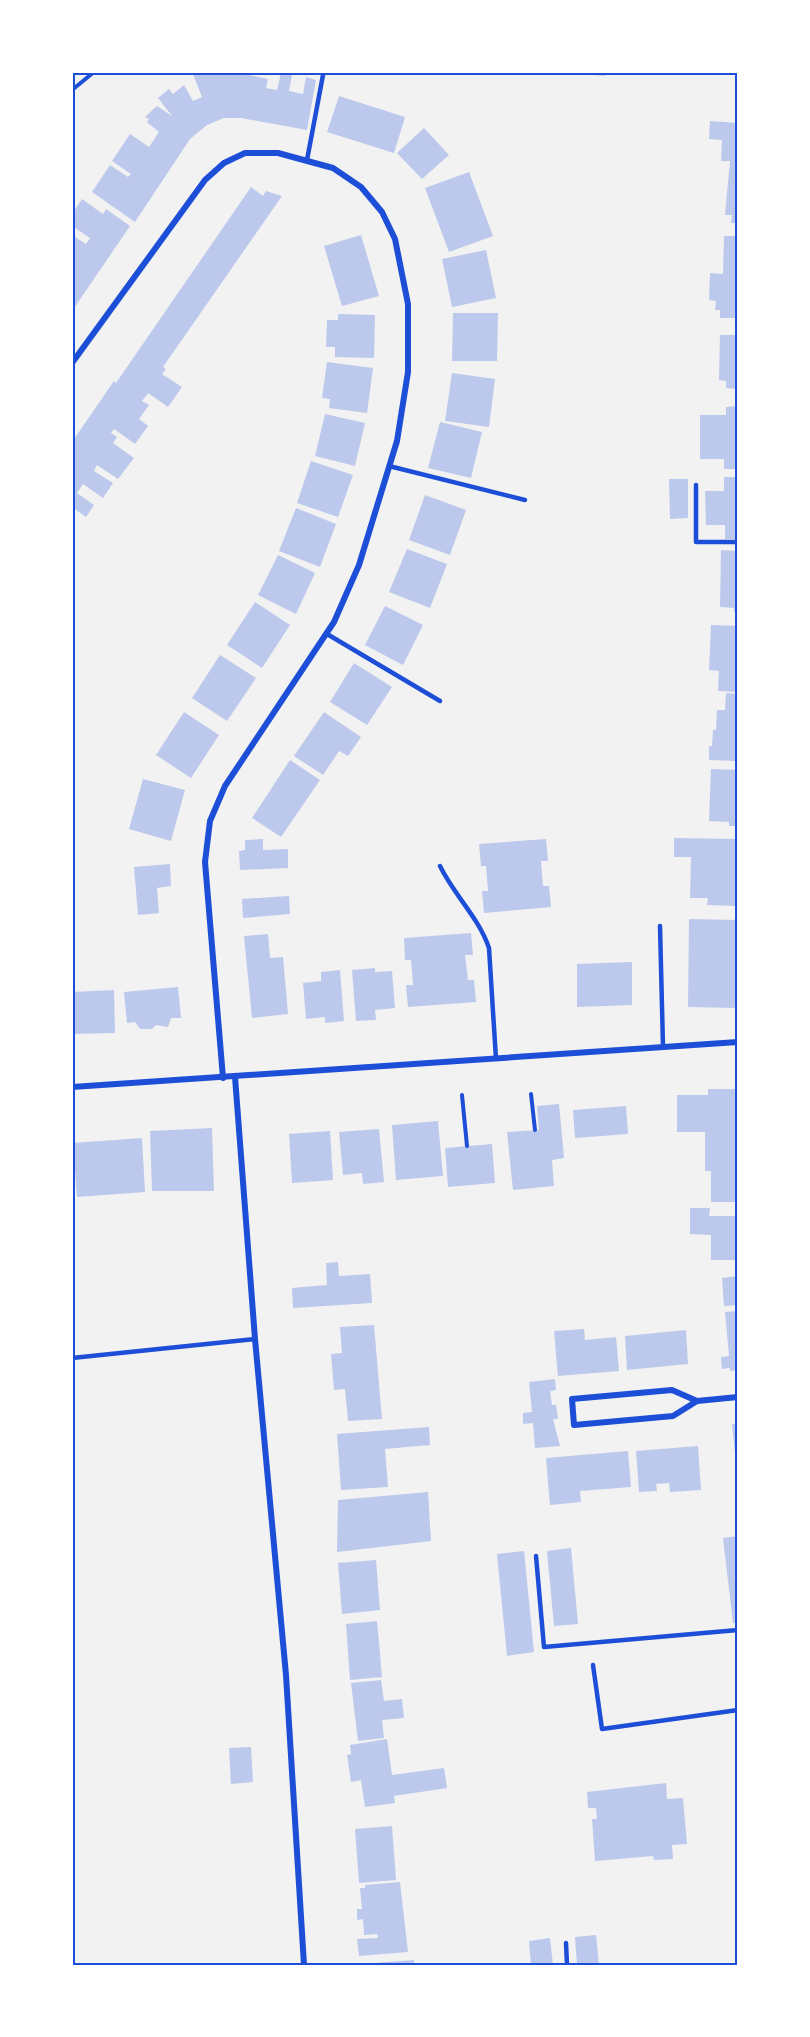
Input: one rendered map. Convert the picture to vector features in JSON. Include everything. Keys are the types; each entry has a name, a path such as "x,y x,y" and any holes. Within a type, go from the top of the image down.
{"street":[{"path":"72,363 205,180 224,163 245,153 278,153 333,168 361,187 382,212 395,239 408,304 408,372 397,441 359,565 327,634 225,786 210,821 205,862 224,1078"},
{"path":"72,1087 738,1042"},
{"path":"235,1077 255,1339 286,1675 304,1965"},
{"path":"697,1401 672,1390 572,1399 574,1425 673,1416 697,1401 738,1397"}],"lane":[{"path":"308,160 323,75"},
{"path":"389,466 525,500"},
{"path":"696,485 696,542 738,542"},
{"path":"327,634 440,701"},
{"path":"440,866 452,890 484,933 489,948 496,1059"},
{"path":"660,926 663,1047"},
{"path":"72,1358 255,1339"},
{"path":"536,1556 544,1647 738,1630"},
{"path":"593,1665 602,1729 738,1710"},
{"path":"566,1943 567,1965"}],"path":[{"path":"72,90 94,72"},
{"path":"531,1094 535,1130"},
{"path":"462,1095 466,1146"}],"building":[{"path":"197,72 235,72 268,79 266,88 277,90 281,73 292,75 289,91 303,94 306,77 316,80 307,130 241,118 224,118 207,125 190,139 135,222 92,192 110,165 128,177 131,174 112,161 130,134 149,147 159,132 147,122 149,119 145,117 157,106 172,116 158,98 169,89 173,94 184,85 193,101 202,97 193,74"},
{"path":"557,72 605,72 605,76"},
{"path":"339,96 405,117 394,153 327,132"},
{"path":"710,121 738,123 738,223 731,223 732,215 725,215 730,161 721,161 722,140 709,139"},
{"path":"424,128 449,155 422,179 397,153"},
{"path":"469,172 493,236 449,252 425,188"},
{"path":"251,187 263,196 266,191 282,196 163,367 166,369 162,374 182,387 168,407 148,393 142,401 149,405 139,419 148,426 135,444 114,429 111,433 117,437 113,443 134,458 118,479 97,465 94,471 113,483 103,498 83,484 77,493 94,505 86,517 72,507 72,442 114,381 116,383"},
{"path":"82,199 103,214 106,209 130,226 72,311 72,235 86,244 90,238 72,226 72,214"},
{"path":"361,235 379,296 342,306 324,246"},
{"path":"724,236 738,236 738,318 720,318 720,310 715,310 716,301 709,300 710,273 723,274"},
{"path":"486,250 496,298 452,307 442,259"},
{"path":"453,313 498,313 497,361 452,361"},
{"path":"338,314 375,315 374,358 335,357 335,347 326,347 327,320 338,320"},
{"path":"720,335 738,335 738,389 726,388 726,381 719,380"},
{"path":"327,362 373,368 367,413 329,408 330,399 322,398"},
{"path":"452,373 495,379 489,427 445,421"},
{"path":"738,406 738,469 724,469 724,459 700,459 700,415 726,415 726,407"},
{"path":"325,414 365,423 355,466 315,456"},
{"path":"440,422 482,432 471,478 428,468"},
{"path":"311,461 353,475 338,517 297,503"},
{"path":"724,477 738,477 738,539 725,539 725,525 706,525 705,491 724,491"},
{"path":"669,479 688,479 688,518 670,519"},
{"path":"425,495 466,510 450,555 409,540"},
{"path":"296,508 336,524 320,567 279,551"},
{"path":"407,549 447,564 430,608 389,592"},
{"path":"721,550 738,551 738,612 734,612 734,608 720,607"},
{"path":"278,555 315,573 296,614 258,595"},
{"path":"255,602 290,625 262,668 227,645"},
{"path":"385,606 423,625 403,665 365,645"},
{"path":"711,625 738,626 738,692 718,691 719,671 709,670"},
{"path":"220,655 256,678 227,721 192,698"},
{"path":"354,663 392,687 367,725 330,702"},
{"path":"726,693 738,694 738,761 709,760 709,746 712,746 713,730 716,730 717,710 725,710"},
{"path":"184,712 219,735 191,778 156,755"},
{"path":"324,712 361,737 348,756 339,751 323,775 294,756"},
{"path":"290,760 320,780 281,837 252,818"},
{"path":"711,769 738,770 738,826 729,826 729,822 709,821"},
{"path":"143,779 185,790 171,841 129,829"},
{"path":"674,838 738,839 737,906 707,905 708,898 690,898 691,857 674,857"},
{"path":"263,839 263,850 288,849 288,868 240,870 239,851 245,850 245,840"},
{"path":"546,839 548,861 541,861 543,886 549,886 551,907 484,913 482,891 488,891 486,866 481,866 479,844"},
{"path":"170,864 171,886 157,888 159,913 138,915 134,867"},
{"path":"289,896 290,914 243,918 242,899"},
{"path":"689,919 738,920 738,1008 688,1007"},
{"path":"471,933 473,955 465,955 468,980 474,980 476,1002 408,1007 406,985 413,985 411,960 405,960 404,938"},
{"path":"268,934 270,958 283,957 288,1014 252,1018 244,936"},
{"path":"632,962 632,1005 577,1007 577,964"},
{"path":"375,968 375,972 392,971 395,1008 375,1010 376,1020 356,1021 352,970"},
{"path":"340,970 344,1021 325,1023 325,1017 306,1019 303,983 321,981 321,972"},
{"path":"178,987 181,1018 171,1018 168,1027 156,1025 152,1029 140,1029 135,1022 127,1023 124,992"},
{"path":"114,990 115,1033 72,1034 72,992"},
{"path":"708,1089 738,1089 738,1202 711,1202 711,1171 705,1171 705,1132 677,1132 677,1095 708,1095"},
{"path":"559,1104 564,1158 552,1160 554,1186 513,1190 507,1132 539,1130 537,1106"},
{"path":"626,1106 628,1134 575,1138 573,1110"},
{"path":"438,1121 443,1176 396,1180 392,1125"},
{"path":"212,1128 214,1191 152,1191 150,1131"},
{"path":"379,1129 384,1182 363,1184 362,1173 343,1175 339,1132"},
{"path":"330,1131 333,1180 292,1183 289,1134"},
{"path":"142,1138 145,1192 77,1197 73,1143"},
{"path":"492,1144 495,1183 448,1187 445,1148"},
{"path":"690,1208 710,1208 709,1216 738,1216 738,1260 711,1260 711,1235 690,1234"},
{"path":"338,1262 339,1276 370,1274 372,1303 293,1308 292,1288 327,1285 326,1263"},
{"path":"738,1276 738,1305 724,1306 722,1278"},
{"path":"738,1311 738,1370 730,1371 730,1368 722,1369 721,1357 729,1356 725,1312"},
{"path":"374,1325 382,1419 348,1421 345,1389 334,1390 331,1354 342,1353 340,1327"},
{"path":"584,1329 585,1340 616,1337 619,1371 558,1376 554,1331"},
{"path":"686,1330 688,1364 627,1370 625,1336"},
{"path":"555,1379 556,1390 550,1391 552,1405 556,1405 558,1419 553,1419 560,1446 535,1448 533,1423 523,1424 523,1413 532,1412 529,1382"},
{"path":"738,1423 738,1463 736,1464 732,1424"},
{"path":"429,1427 430,1445 385,1449 388,1487 341,1490 337,1434"},
{"path":"698,1446 701,1490 670,1492 669,1483 656,1484 657,1491 639,1492 636,1451"},
{"path":"628,1451 631,1487 580,1491 581,1502 550,1505 546,1458"},
{"path":"428,1492 431,1541 337,1552 338,1500"},
{"path":"738,1536 738,1623 733,1623 723,1538"},
{"path":"571,1548 578,1624 554,1626 547,1551"},
{"path":"524,1551 534,1652 507,1656 497,1554"},
{"path":"376,1560 380,1610 342,1614 338,1563"},
{"path":"377,1621 382,1677 350,1680 346,1624"},
{"path":"381,1680 384,1701 402,1699 404,1718 382,1720 384,1738 358,1741 351,1683"},
{"path":"387,1739 392,1775 444,1768 447,1788 394,1796 395,1803 365,1807 361,1780 351,1782 347,1755 351,1754 350,1745"},
{"path":"251,1747 253,1782 231,1784 229,1748"},
{"path":"666,1783 667,1799 683,1798 687,1844 672,1845 673,1859 654,1860 653,1856 595,1861 592,1819 597,1819 596,1808 588,1808 587,1792"},
{"path":"392,1826 396,1880 359,1883 355,1829"},
{"path":"400,1882 408,1952 359,1956 357,1939 378,1938 377,1934 364,1935 363,1919 357,1920 357,1909 362,1909 360,1888 365,1888 365,1885"},
{"path":"596,1935 599,1965 577,1965 575,1937"},
{"path":"550,1938 553,1965 531,1965 529,1941"},
{"path":"414,1960 414,1965 374,1965 374,1963"}]}
